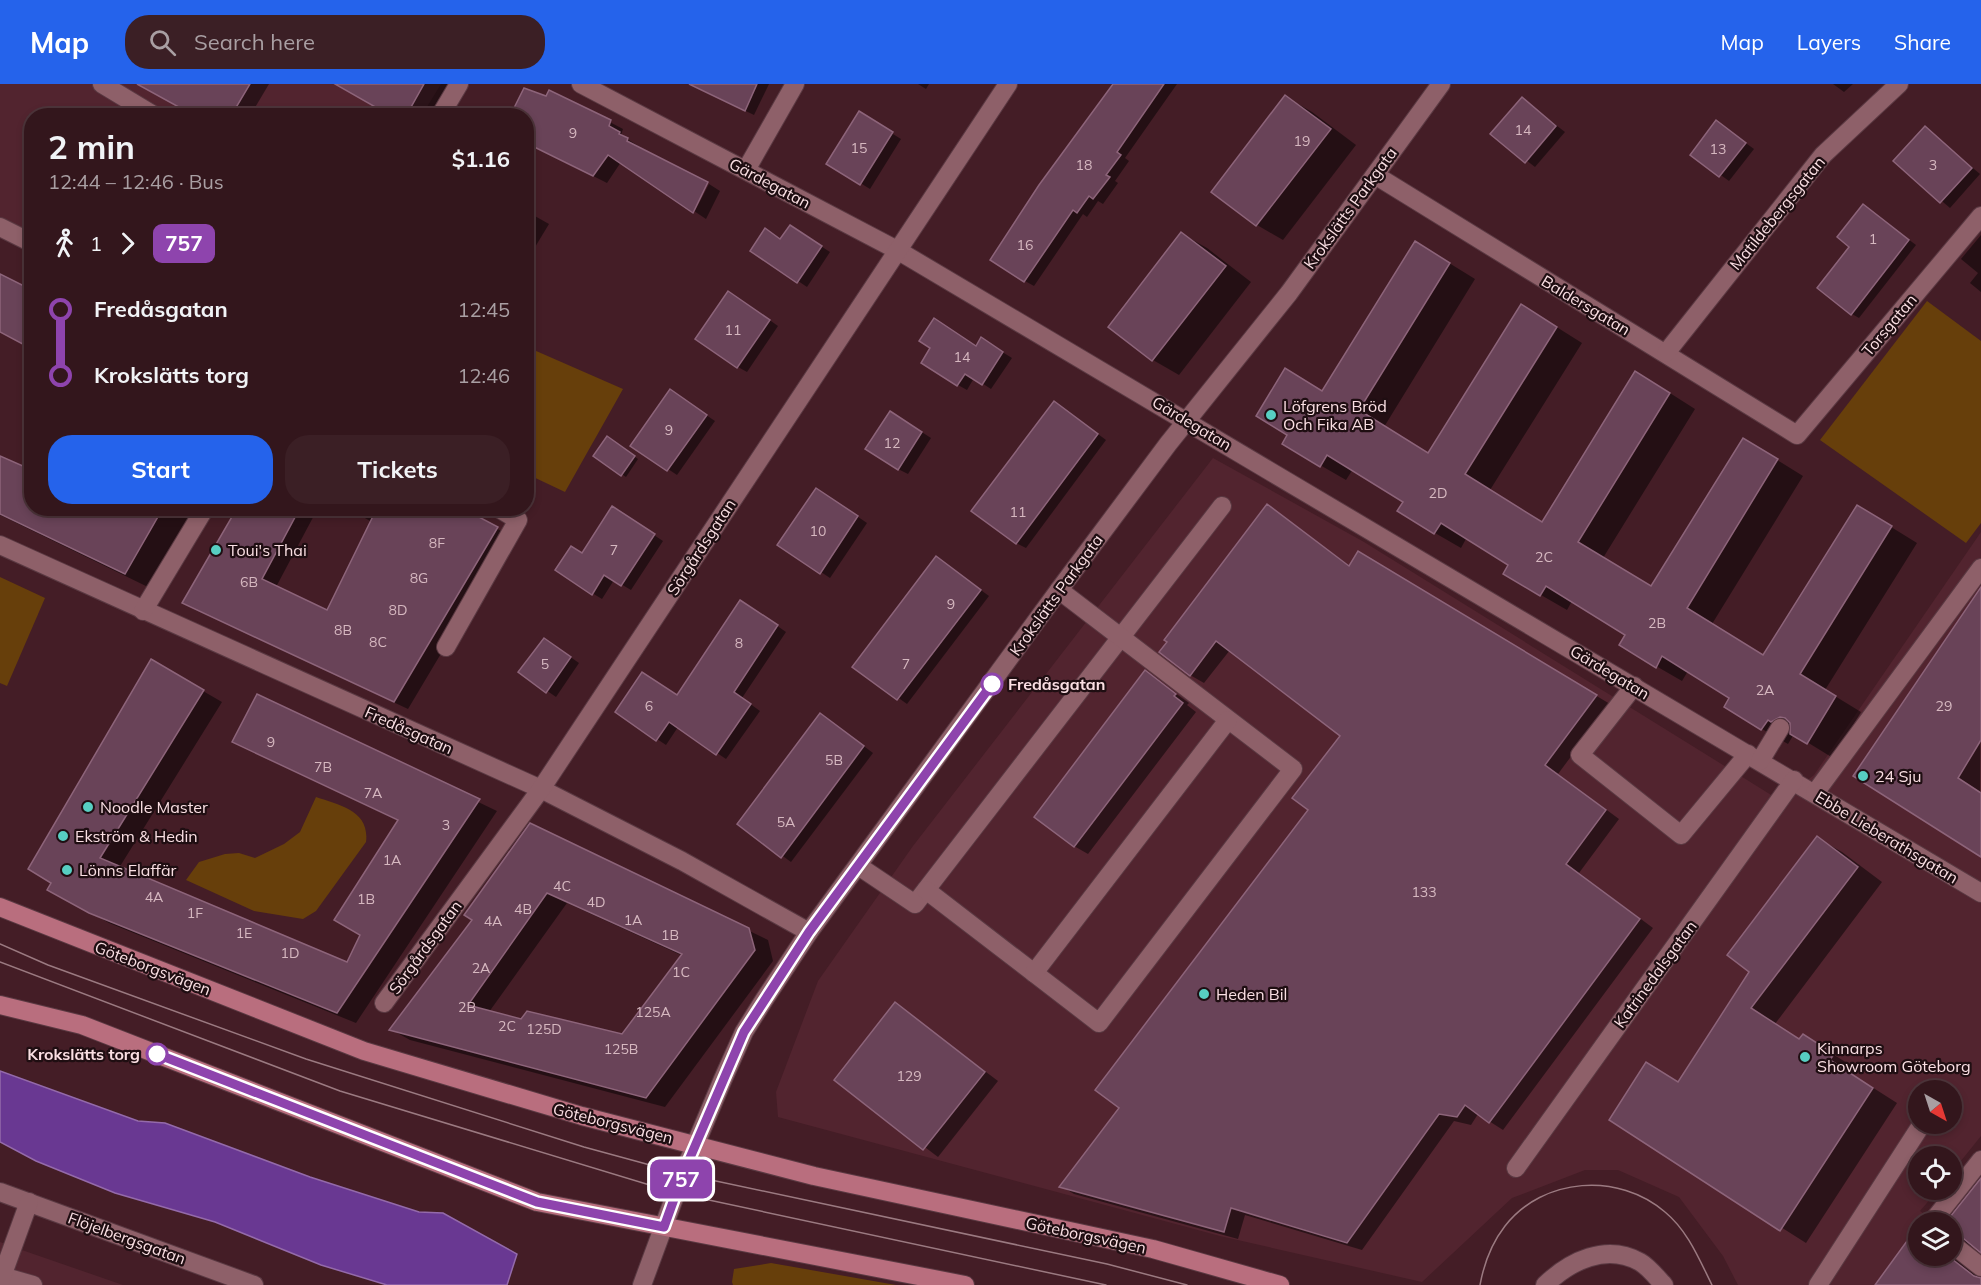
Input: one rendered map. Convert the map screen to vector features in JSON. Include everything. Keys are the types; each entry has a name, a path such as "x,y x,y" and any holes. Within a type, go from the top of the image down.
{"main road":[{"name":"Göteborgsvägen","path":"0,908 364,1051 582,1116 814,1176 1153,1250 1280,1285"},
{"path":"0,1005 82,1024 537,1202 894,1269 965,1285"}],"street":[{"path":"102,84 142,108"},
{"path":"445,108 459,84"},
{"name":"Gärdegatan","path":"581,84 897,250 1794,780"},
{"path":"746,170 795,84"},
{"name":"Sörgårdsgatan","path":"384,1003 541,789 1008,84"},
{"name":"Krokslätts Parkgata","path":"664,1227 696,1144 744,1032 809,932 860,867 1059,590 1187,420 1289,292 1442,84"},
{"name":"Matildebergsgatan","path":"1666,353 1823,155 1899,84"},
{"name":"Baldersgatan","path":"1375,175 1797,435"},
{"name":"Torsgatan","path":"1797,435 1981,216"},
{"path":"0,227 24,239"},
{"path":"860,867 915,904 1222,506"},
{"path":"143,611 200,516"},
{"path":"446,647 518,520 511,516"},
{"name":"Fredåsgatan","path":"0,545 541,789 682,861 809,932"},
{"path":"1815,794 1899,695 1981,568"},
{"path":"926,890 1099,1023 1293,769 1059,590"},
{"path":"1634,686 1580,755 1681,835 1780,728"},
{"path":"1034,973 1228,720"},
{"name":"Ebbe Lieberathsgatan","path":"1794,780 1981,893"},
{"name":"Katrinedalsgatan","path":"1516,1168 1794,780"},
{"path":"1818,1285 1915,1134"},
{"path":"1940,1212 1981,1160"},
{"name":"Flöjelbergsgatan","path":"0,1192 254,1285"},
{"path":"29,1202 1,1279 33,1285"},
{"path":"642,1285 664,1227"},
{"path":"1962,1252 1981,1267"},
{"path":"1545,1285 1563,1269 1599,1254 1622,1256 1640,1262 1664,1285"}],"shaded area":[{"path":"0,84 441,84 426,108 24,108 24,232 0,219"},
{"path":"1927,301 1981,341 1981,523 1966,543 1820,440"},
{"path":"534,350 623,389 565,492 534,477"},
{"path":"1213,458 1364,542 1781,801 1814,775 1981,532 1981,1136 1962,1160 1962,1146 1908,1146 1908,1200 1929,1200 1921,1212 1908,1212 1908,1266 1962,1266 1962,1243 1981,1259 1981,1285 1738,1285 1723,1256 1679,1197 1618,1170 1585,1170 1512,1198 1422,1282 1220,1236 778,1117 776,1092 818,981 913,846"},
{"path":"0,577 45,598 7,686 0,683"},
{"path":"316,797 352,811 358,816 366,831 366,842 316,911 303,919 254,911 186,880 199,862 225,854 239,853 255,858 284,844 300,832"},
{"path":"0,1071 138,1121 165,1123 310,1177 419,1212 443,1213 517,1254 507,1285 387,1285 321,1265 215,1222 115,1193 36,1161 0,1142"},
{"path":"0,1242 19,1249 123,1285 0,1285"},
{"path":"771,1263 896,1285 733,1285 734,1269"}],"building":[{"path":"137,84 250,84 236,108 180,108"},
{"path":"335,84 424,84 410,108 377,108"},
{"path":"689,84 757,84 745,111"},
{"path":"1113,84 1164,84 1117,152 1121,155 1106,175 1110,177 1093,199 1089,196 1077,213 1073,210 1024,282 990,260 1039,185"},
{"path":"524,88 546,96 549,90 611,120 609,126 628,138 627,141 708,182 693,213 608,155 593,176 534,147 534,108 514,108"},
{"path":"1285,95 1331,129 1256,226 1211,192"},
{"path":"1522,97 1556,126 1525,163 1490,134"},
{"path":"859,111 893,132 860,185 826,164"},
{"path":"1716,120 1746,143 1719,177 1690,155"},
{"path":"1925,126 1972,168 1940,203 1893,161"},
{"path":"1863,204 1909,240 1851,315 1817,288 1849,247 1837,237"},
{"path":"790,225 822,246 797,283 750,251 765,228 780,239"},
{"path":"1181,232 1226,266 1152,361 1108,327"},
{"path":"1415,241 1450,263 1359,410 1428,453 1521,304 1557,327 1465,474 1542,522 1635,371 1670,393 1578,542 1651,586 1743,438 1778,459 1687,608 1763,655 1857,505 1892,526 1800,674 1836,696 1807,744 1790,734 1790,723 1785,718 1780,717 1771,722 1768,720 1761,730 1724,707 1729,698 1662,656 1656,668 1619,645 1625,635 1546,586 1540,596 1503,574 1508,565 1441,523 1434,534 1397,511 1403,502 1327,455 1320,467 1282,444 1287,435 1256,416 1285,368 1322,391"},
{"path":"0,274 24,286 24,345 0,332"},
{"path":"728,291 770,320 737,368 695,339"},
{"path":"934,318 976,346 981,337 1003,352 982,385 965,374 957,386 921,363 930,348 919,341"},
{"path":"670,389 707,415 667,471 630,446"},
{"path":"1054,401 1098,434 1016,544 971,511"},
{"path":"890,411 922,432 898,470 865,449"},
{"path":"607,436 635,456 621,476 593,456"},
{"path":"0,456 24,466 24,516 158,516 125,574 0,514"},
{"path":"816,488 858,516 820,574 777,545"},
{"path":"1267,504 1349,566 1358,551 1597,695 1545,765 1606,810 1566,864 1640,919 1489,1123 1465,1105 1457,1117 1439,1114 1347,1243 1231,1208 1224,1232 1059,1187 1119,1108 1095,1090 1308,810 1292,798 1340,736 1216,641 1190,676 1159,652 1167,642 1164,640"},
{"path":"612,506 655,534 621,586 604,575 592,595 555,570 571,546 582,553"},
{"path":"232,516 296,516 262,579 327,610 373,516 477,516 498,527 394,702 182,603"},
{"path":"936,556 981,590 897,700 852,667"},
{"path":"1981,587 1981,740 1958,778 1981,793 1981,857 1853,776"},
{"path":"740,600 778,625 734,692 751,704 716,755 669,722 656,741 615,712 642,672 677,695"},
{"path":"544,638 571,657 546,693 518,672"},
{"path":"151,659 204,690 100,858 347,962 360,935 334,920 398,820 232,742 257,694 480,799 337,1013 89,913 47,890 51,883 28,869"},
{"path":"1145,670 1176,694 1174,696 1183,703 1074,847 1034,817"},
{"path":"820,713 864,746 781,858 737,824"},
{"path":"530,823 749,928 755,950 646,1098 389,1030 472,920 464,915","holes":["547,893 682,954 622,1034 527,1011 521,1019 468,1005"]},
{"path":"1817,836 1858,867 1751,1008 1799,1039 1803,1034 1834,1054 1830,1060 1873,1088 1780,1231 1609,1120 1646,1062 1678,1082 1749,972 1727,955"},
{"path":"895,1002 985,1072 923,1150 834,1080"},
{"path":"1981,1178 1981,1253 1962,1237 1962,1212 1954,1212"},
{"path":"1908,1240 1908,1266 1961,1266 1974,1276 1981,1278 1981,1285 1875,1285"}],"tram line":[{"path":"0,944 48,965 306,1059 584,1147 683,1174 1107,1264 1187,1285"},
{"path":"0,962 340,1091 676,1193 1106,1285"},
{"path":"1480,1285 1492,1247 1505,1226 1521,1210 1560,1189 1582,1186 1604,1186 1626,1190 1646,1199 1665,1212 1687,1237 1712,1285"}],"bus line":[{"name":"757","path":"157,1054 537,1202 557,1208 664,1227 683,1174 744,1032 809,932 860,867 992,684"}],"place":[{"name":"Löfgrens Bröd Och Fika AB","path":"1271,415"},
{"name":"Toui's Thai","path":"216,550"},
{"name":"Fredåsgatan","path":"992,684"},
{"name":"24 Sju","path":"1863,776"},
{"name":"Noodle Master","path":"88,807"},
{"name":"Ekström & Hedin","path":"63,836"},
{"name":"Lönns Elaffär","path":"67,870"},
{"name":"Heden Bil","path":"1204,994"},
{"name":"Krokslätts torg","path":"157,1054"},
{"name":"Kinnarps Showroom Göteborg","path":"1805,1057"}]}
